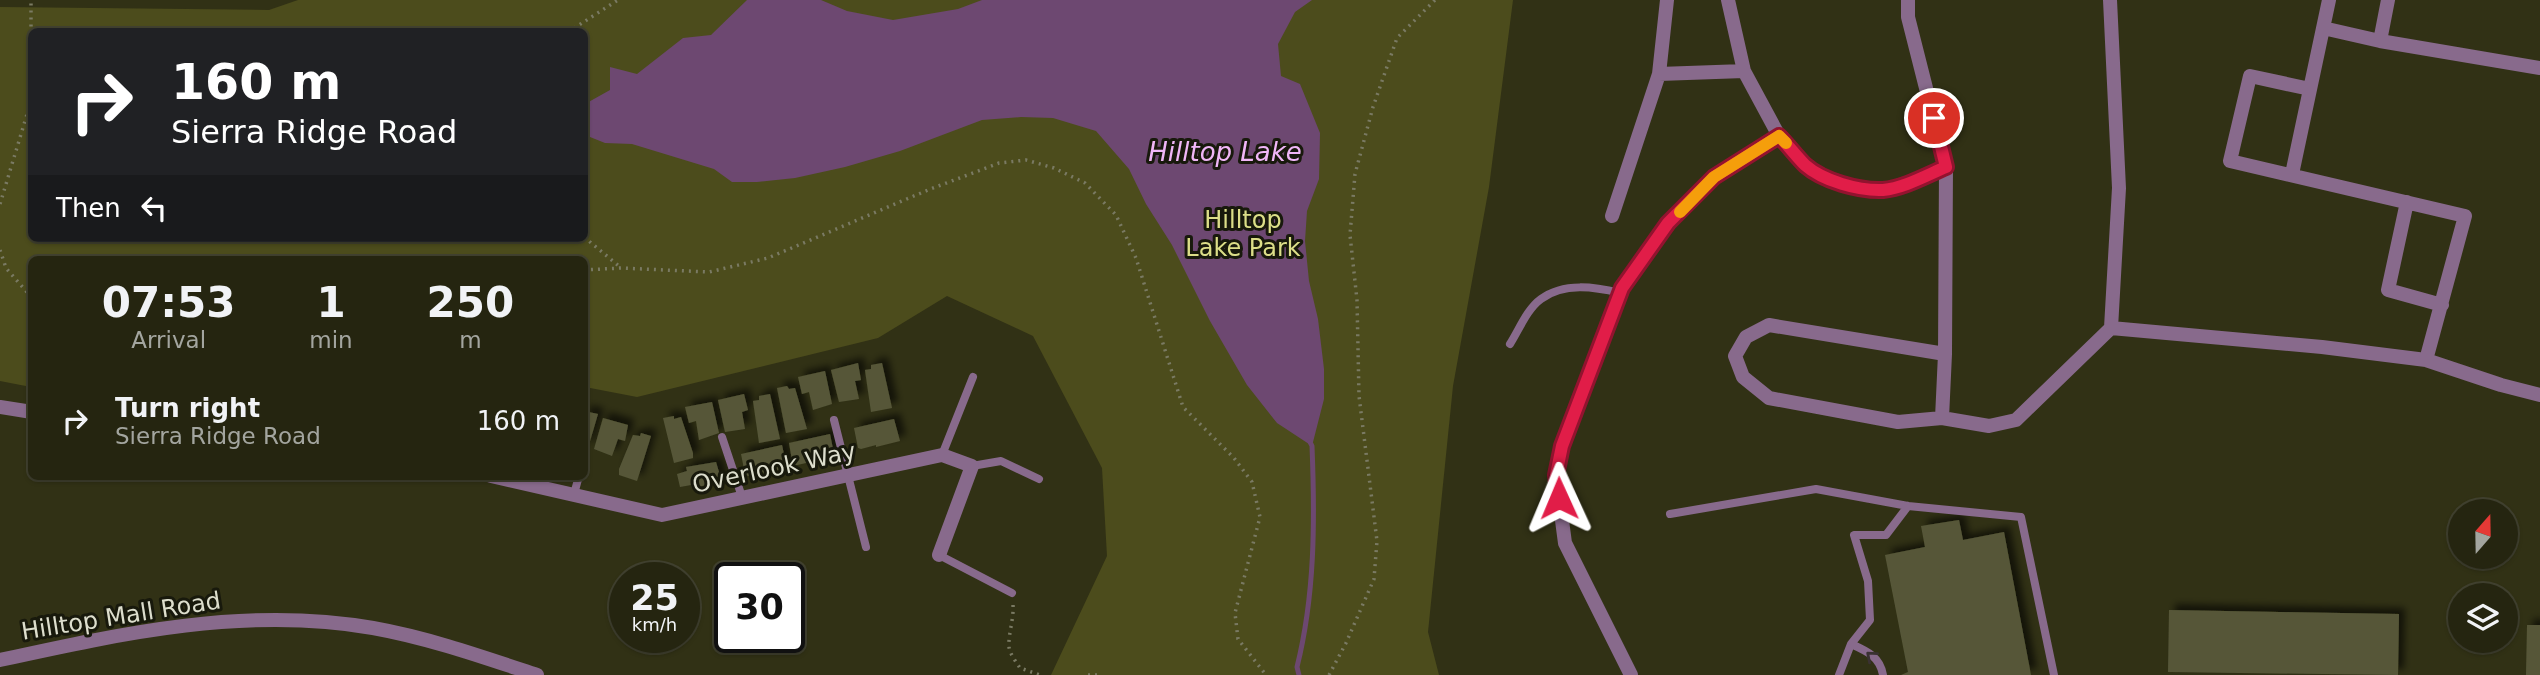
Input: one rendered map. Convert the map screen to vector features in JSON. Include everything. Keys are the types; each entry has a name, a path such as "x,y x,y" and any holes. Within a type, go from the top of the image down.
{"street":[{"path":"1612,216 1659,74 1667,0"},
{"path":"1728,0 1744,71 1779,136 1806,166 1829,179 1857,187 1883,190 1946,167"},
{"path":"1908,0 1908,16 1946,167 1942,418"},
{"path":"1945,354 1769,325 1746,337 1735,356 1743,377 1769,398 1898,422 1942,418 1989,426 2016,420 2110,328 2119,188 2110,0"},
{"path":"2292,174 2329,0"},
{"path":"2380,41 2388,0"},
{"path":"2323,28 2380,41 2540,68"},
{"path":"1659,74 1744,71"},
{"path":"2309,89 2250,76 2230,161 2465,216 2426,360"},
{"path":"1631,675 1565,543 1556,475 1562,446 1620,293 1668,223 1714,177 1779,136"},
{"path":"2407,202 2388,290 2442,305"},
{"path":"2110,328 2322,347 2426,360 2540,395"},
{"path":"0,407 28,411"},
{"path":"939,555 972,466 942,455"},
{"name":"Overlook Way","path":"509,480 662,515 942,455"},
{"name":"Hilltop Mall Road","path":"0,660 163,628 232,620 278,620 326,622 398,633 448,645 528,674"}],"lane":[{"path":"1510,344 1530,311 1541,299 1576,287 1599,288 1620,293"},
{"path":"942,455 973,377"},
{"path":"834,420 866,547"},
{"path":"722,438 743,499"},
{"path":"972,466 1000,461 1039,479"},
{"path":"574,494 578,480"},
{"path":"1670,514 1816,489 1908,506 2021,517 2054,675"},
{"path":"1839,675 1852,644 1870,620 1868,580 1854,535 1886,535 1908,506"},
{"path":"939,555 1012,593"},
{"path":"1852,644 1871,653 1882,667 1883,675"}],"path":[{"path":"31,0 31,28"},
{"path":"574,28 618,0"},
{"path":"1329,675 1374,579 1377,541 1360,396 1357,300 1350,235 1355,174 1373,107 1397,38 1435,0"},
{"path":"0,204 28,111"},
{"path":"588,270 621,268 709,272 768,258 999,163 1026,160 1054,168 1085,183 1116,215 1136,258 1183,407 1234,458 1252,482 1259,517 1234,613 1238,639 1266,675"},
{"path":"588,239 621,268"},
{"path":"0,250 6,268 28,293"},
{"path":"1012,593 1014,620 1010,651 1020,668 1040,675"},
{"path":"1088,675 1101,675"}],"green space":[{"name":"Hilltop Lake Park","path":"298,0 1513,0 1489,187 1453,386 1428,632 1439,675 1051,675 1107,556 1102,468 1033,336 947,296 878,338 637,397 588,388 588,256 28,256 28,386 0,381 0,7 269,10"}],"water":[{"name":"Hilltop Lake","path":"747,0 821,0 847,11 893,20 958,9 982,0 1312,0 1295,12 1278,44 1281,76 1300,84 1320,133 1319,179 1307,211 1305,241 1324,369 1324,399 1312,446 1277,423 1247,385 1129,169 1096,131 1053,118 982,120 900,151 845,167 795,178 757,182 732,182 714,169 632,144 605,143 588,136 588,102 610,90 610,67 637,74 683,38 711,35"}],"building":[{"path":"858,363 861,380 855,381 859,399 839,402 831,370"},
{"path":"882,363 892,408 871,412 865,370 871,369 871,365"},
{"path":"825,371 832,404 813,410 809,392 802,394 798,377"},
{"path":"787,386 789,389 795,388 807,429 786,433 777,388"},
{"path":"744,394 748,410 742,412 745,429 725,432 718,400"},
{"path":"770,394 780,439 759,443 753,401 759,400 759,396"},
{"path":"712,402 719,433 699,440 696,421 689,423 685,407"},
{"path":"588,412 598,414 588,448"},
{"path":"674,416 674,419 681,417 693,458 674,463 663,418"},
{"path":"603,418 628,425 625,441 618,439 612,456 594,449"},
{"path":"894,419 900,441 858,448 854,428"},
{"path":"641,433 651,436 637,481 619,475 619,469 633,435 640,436"},
{"path":"830,434 834,454 832,457 793,466 789,443"},
{"path":"782,445 787,468 764,474 745,474 741,454"},
{"path":"716,462 722,482 692,488 691,485 680,487 677,474 687,471 686,467"},
{"path":"1959,520 1963,540 2004,532 2031,675 1901,675 1908,672 1885,555 1925,547 1921,526"},
{"path":"2169,610 2399,614 2398,675 2168,672"},
{"path":"2527,625 2540,625 2540,675 2526,675"}],"waterway":[{"path":"1299,675 1297,667 1307,612 1312,557 1313,474 1310,442"}],"slow traffic":[{"path":"1680,212 1714,177 1779,136 1786,143"}],"route":[{"path":"1559,498 1556,475 1562,446 1620,293 1668,223 1714,177 1779,136 1806,166 1829,179 1857,187 1883,190 1911,182 1946,167 1934,118"}]}
